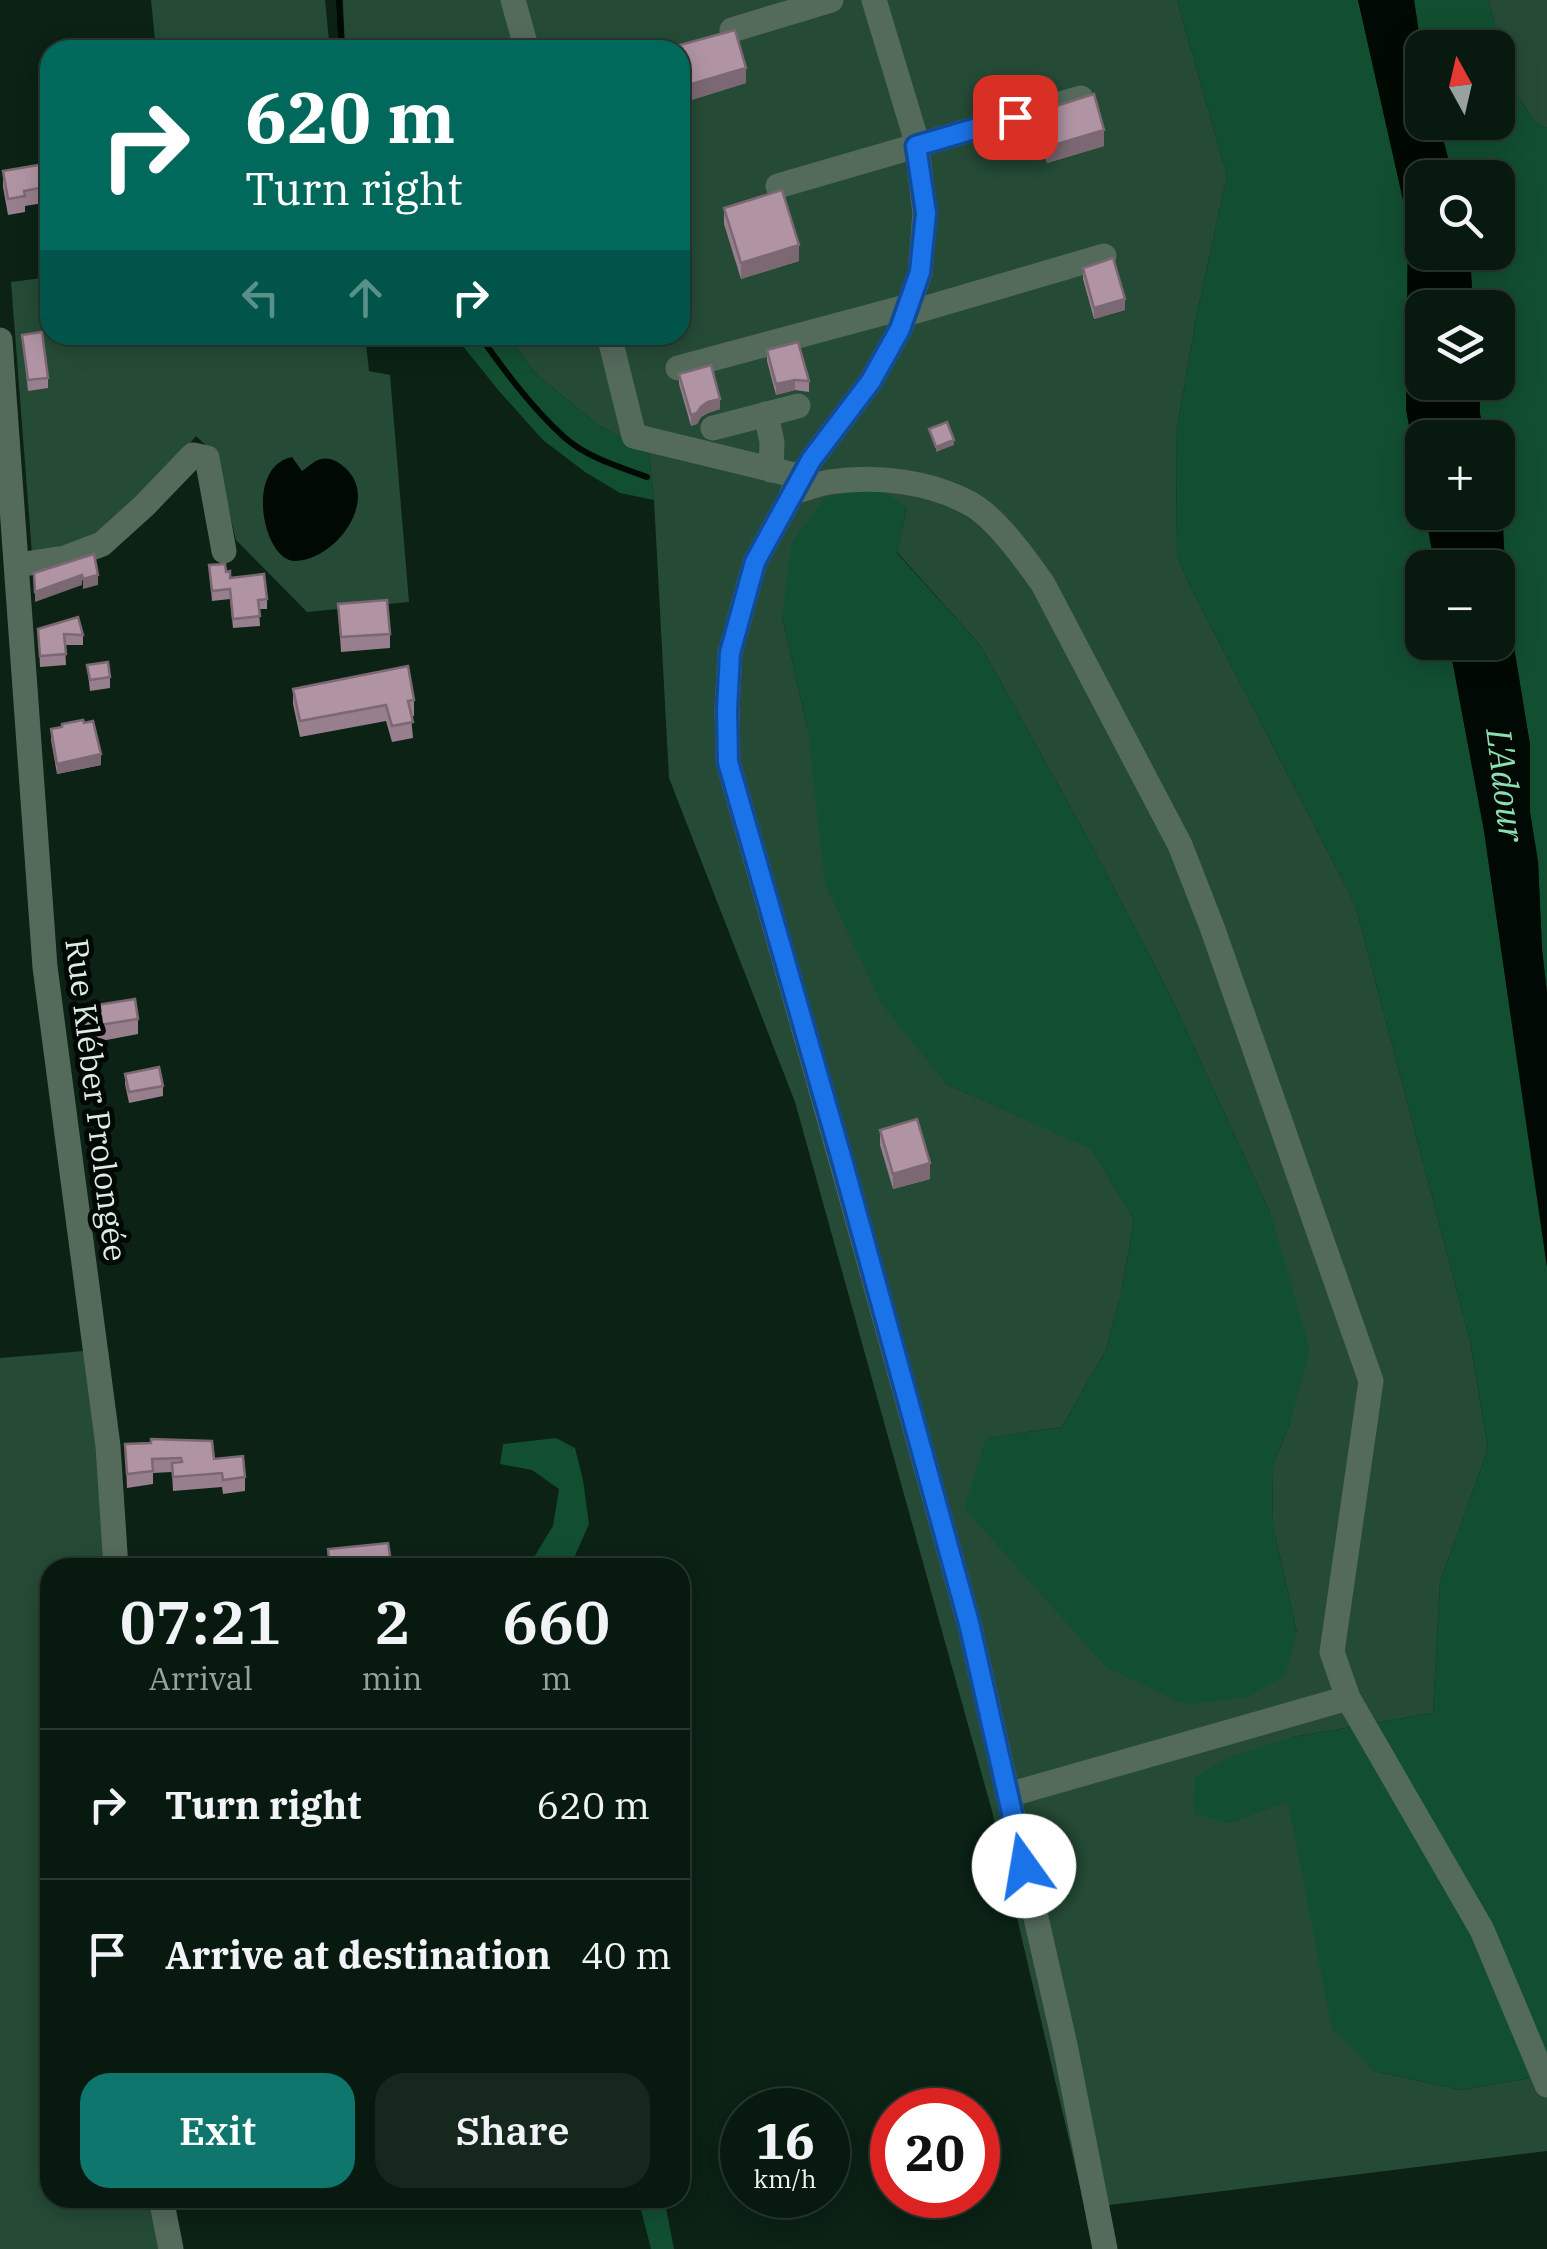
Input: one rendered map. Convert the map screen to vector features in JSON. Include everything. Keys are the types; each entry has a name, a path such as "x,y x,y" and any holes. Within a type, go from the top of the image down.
{"street":[{"path":"513,0 525,40"},
{"path":"732,30 831,0"},
{"path":"874,0 916,146 926,213 920,272 900,329 871,381 811,460 755,562 730,653 728,762 969,1623 1065,2045 1106,2249"},
{"path":"778,186 1081,98"},
{"path":"678,368 1104,256"},
{"name":"Rue Kléber Prolongée","path":"0,340 11,569 44,967 108,1446 115,1558"},
{"path":"611,345 634,436 771,470 797,485 882,478 935,490 973,505 1022,555 1043,584 1180,845 1371,1381 1332,1652 1348,1698 1482,1930 1547,2085"},
{"path":"713,428 798,406"},
{"path":"766,414 772,442 771,470"},
{"path":"11,569 65,558 102,544 193,455 207,458 224,551"},
{"path":"1008,1795 1348,1698"},
{"path":"163,2208 171,2249"}],"green space":[{"path":"151,0 325,0 329,40 155,40"},
{"path":"343,0 1177,0 1227,176 1176,435 1177,556 1355,904 1470,1341 1488,1449 1440,1582 1433,1713 1293,1737 1228,1823 1288,1801 1307,1894 1374,2071 1461,2090 1547,2075 1547,2151 1085,2208 992,1811 795,1102 669,778 649,453 598,425 537,375 514,345 690,345 690,40 345,40","holes":["907,507 897,552 980,645 1169,993 1270,1212 1290,1424 1272,1467 1273,1526 1297,1633 987,1438 1062,1427 1106,1350 1134,1220 1091,1148 946,1084 808,730 782,617"]},
{"path":"1177,0 1358,0 1405,209 1408,420 1405,530 1428,530 1432,550 1405,550 1405,660 1452,660 1484,831 1547,1267 1547,2075 1461,2090 1374,2071 1332,2029 1288,1802 1228,1823 1194,1814 1195,1777 1229,1757 1293,1737 1433,1713 1440,1582 1488,1449 1470,1341 1355,904 1177,556 1176,435 1227,176"},
{"path":"1414,0 1488,0 1496,30 1419,30"},
{"path":"1488,0 1547,0 1547,128 1534,122 1515,91 1515,30 1496,30"},
{"path":"1515,91 1534,122 1547,128 1547,993 1538,862 1530,812 1530,745 1515,653 1515,550 1504,550 1503,530 1515,530 1515,420 1481,420 1480,414 1480,400 1515,400 1515,290 1472,290 1471,270 1515,270 1515,160 1449,160 1443,140 1515,140"},
{"path":"40,278 40,345 366,345 369,371 390,375 409,602 307,612 236,540 215,454 196,436 149,491 87,544 32,554 11,282"},
{"path":"462,345 514,345 537,375 598,425 649,453 654,500 620,493 585,472 543,440"},
{"path":"866,487 907,507 897,553 980,645 1169,993 1270,1212 1310,1350 1290,1424 1272,1467 1273,1526 1297,1633 1285,1676 1246,1697 1186,1705 1106,1667 964,1508 986,1438 1062,1427 1106,1350 1134,1220 1091,1149 946,1084 881,1003 825,884 808,730 782,617 792,543 824,498"},
{"path":"108,1349 118,1441 119,1558 40,1558 40,2208 172,2208 180,2249 0,2249 0,1358"},
{"path":"556,1438 575,1448 589,1524 574,1558 533,1558 553,1526 559,1489 532,1470 500,1464 503,1444"},
{"path":"641,2208 666,2208 674,2249 651,2249"}],"water":[{"path":"1358,0 1414,0 1419,30 1405,30 1405,140 1443,140 1449,160 1405,160 1405,209"},
{"path":"1407,270 1471,270 1472,290 1407,290"},
{"path":"1406,400 1480,400 1481,420 1408,420"},
{"path":"292,457 302,471 321,459 338,463 354,479 358,494 356,509 339,539 311,558 295,561 284,557 274,546 267,531 263,494 277,464"},
{"path":"1428,530 1503,530 1504,550 1432,550"},
{"name":"L'Adour","path":"1515,653 1530,745 1530,812 1538,862 1547,993 1547,1267 1484,831 1452,660 1515,660"}],"building":[{"path":"735,30 746,68 690,84 690,42"},
{"path":"1094,94 1104,130 1047,147 1037,112"},
{"path":"40,165 40,188 8,199 3,171"},
{"path":"782,190 799,245 741,263 724,208"},
{"path":"1113,258 1125,299 1094,308 1083,268"},
{"path":"40,332 48,378 28,380 22,335"},
{"path":"798,342 809,381 776,384 767,350"},
{"path":"711,365 720,399 708,402 691,415 679,374"},
{"path":"947,422 954,440 936,447 929,429"},
{"path":"94,554 98,575 83,579 82,575 35,592 34,573"},
{"path":"225,564 230,578 264,574 267,599 258,600 260,616 233,619 230,589 212,591 209,565"},
{"path":"387,600 390,634 341,637 338,604"},
{"path":"78,617 83,635 64,634 66,654 40,656 38,629"},
{"path":"108,662 110,677 90,680 87,665"},
{"path":"408,666 414,700 408,701 413,722 392,726 386,705 300,721 293,689"},
{"path":"93,721 101,754 57,764 51,729"},
{"path":"135,999 138,1019 93,1026 97,1051 80,1054 72,1009"},
{"path":"159,1067 163,1086 129,1092 125,1074"},
{"path":"917,1119 930,1163 893,1174 880,1130"},
{"path":"151,1439 212,1441 214,1459 243,1456 245,1477 223,1480 222,1473 173,1477 172,1463 182,1462 181,1458 152,1459 153,1471 127,1474 125,1444 151,1443"},
{"path":"388,1543 390,1558 329,1558 328,1549"}],"waterway":[{"path":"339,0 341,40"},
{"path":"486,345 529,401 564,437 593,456 647,477"}],"route":[{"path":"1015,117 916,146 926,213 920,272 900,329 871,381 811,460 755,562 730,653 727,710 728,762 969,1623 1024,1866"}]}
